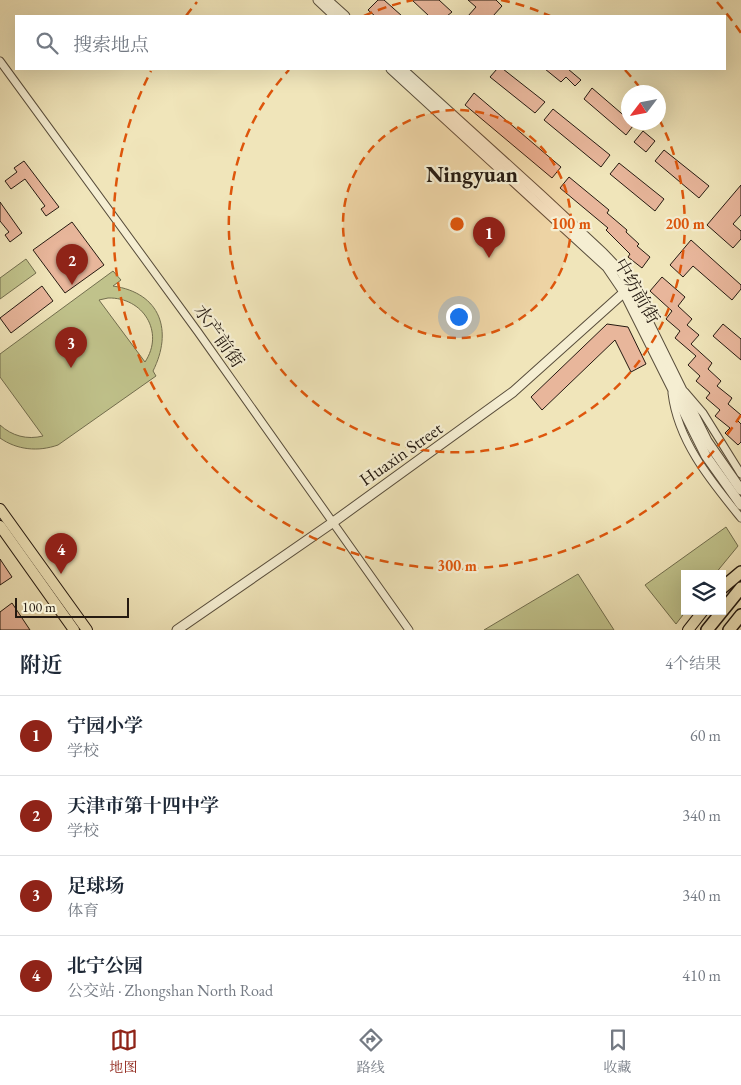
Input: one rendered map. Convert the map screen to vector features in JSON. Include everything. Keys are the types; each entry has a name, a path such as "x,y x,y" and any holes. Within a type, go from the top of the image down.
{"highway":[{"path":"726,584 741,572"},
{"path":"707,630 741,588"},
{"path":"729,630 741,615"}],"main road":[{"path":"0,509 87,630"},
{"path":"0,526 74,630"},
{"path":"726,582 741,564"},
{"path":"688,630 700,615"}],"street":[{"path":"318,0 334,15"},
{"path":"327,0 344,15"},
{"name":"水产前街","path":"0,61 198,332 409,630"},
{"name":"中纺前街","path":"392,70 596,255 627,290 672,393 706,456 741,505"},
{"path":"403,70 603,253 627,290 682,390 707,441 741,490"},
{"name":"Huaxin Street","path":"176,630 332,523 513,392 627,290"},
{"path":"682,390 703,413 741,474"},
{"path":"672,393 674,413 697,459 741,518"}],"green space":[{"path":"26,259 36,273 0,299 0,278"},
{"path":"113,271 121,280 113,286 129,290 152,305 162,328 162,342 153,371 156,376 58,445 43,449 28,449 13,445 0,438 0,425 20,436 31,438 43,436 0,377 0,354","holes":["108,298 120,299 131,303 140,310 147,318 151,328 153,339 151,351 145,362 99,300"]},
{"path":"726,527 738,546 718,570 681,570 681,615 683,615 676,624 645,585"},
{"path":"578,574 614,630 484,630"}],"building":[{"path":"378,0 384,0 401,15 374,15 368,10"},
{"path":"412,0 439,0 452,12 448,15 428,15"},
{"path":"468,0 496,0 502,6 494,15 469,15 476,7"},
{"path":"496,70 504,70 545,102 535,113 490,77"},
{"path":"546,70 569,70 581,80 575,86 566,77 561,82"},
{"path":"592,88 621,113 621,130 630,130 626,135 584,99"},
{"path":"474,93 561,167 552,178 465,105"},
{"path":"553,109 610,155 601,167 544,120"},
{"path":"643,131 655,141 646,152 634,142"},
{"path":"664,150 709,186 699,198 655,161"},
{"path":"24,161 59,207 46,216 41,209 45,206 25,179 11,189 5,181 17,172 14,168"},
{"path":"619,163 664,199 655,211 610,174"},
{"path":"569,177 609,210 607,213 627,230 626,232 639,244 637,246 650,257 642,268 628,257 630,254 606,230 608,228 560,188"},
{"path":"741,185 741,215 733,224 741,231 741,239 733,248 707,225"},
{"path":"0,202 22,233 10,242 5,235 9,232 0,221"},
{"path":"72,222 104,265 65,293 33,250"},
{"path":"691,240 741,285 741,289 732,300 693,266 683,277 670,265"},
{"path":"662,277 685,297 678,306 692,319 687,325 699,335 691,344 712,363 708,369 721,381 717,386 732,398 728,404 741,415 737,420 741,424 741,442 738,445 725,433 730,428 715,416 720,410 706,398 710,393 696,381 700,376 688,365 696,356 675,338 680,331 666,319 672,311 650,291"},
{"path":"42,286 53,301 11,333 0,318"},
{"path":"607,324 628,327 646,364 631,372 615,340 542,410 531,397"},
{"path":"723,324 741,339 741,360 713,336"},
{"path":"0,559 12,577 0,585"},
{"path":"12,603 30,630 0,630 0,612"}],"place":[{"name":"宁园小学","path":"489,258"},
{"name":"天津市第十四中学","path":"72,285"},
{"name":"足球场","path":"71,368"},
{"name":"北宁公园","path":"61,574"}],"district":[{"name":"Ningyuan","path":"472,174"}]}
